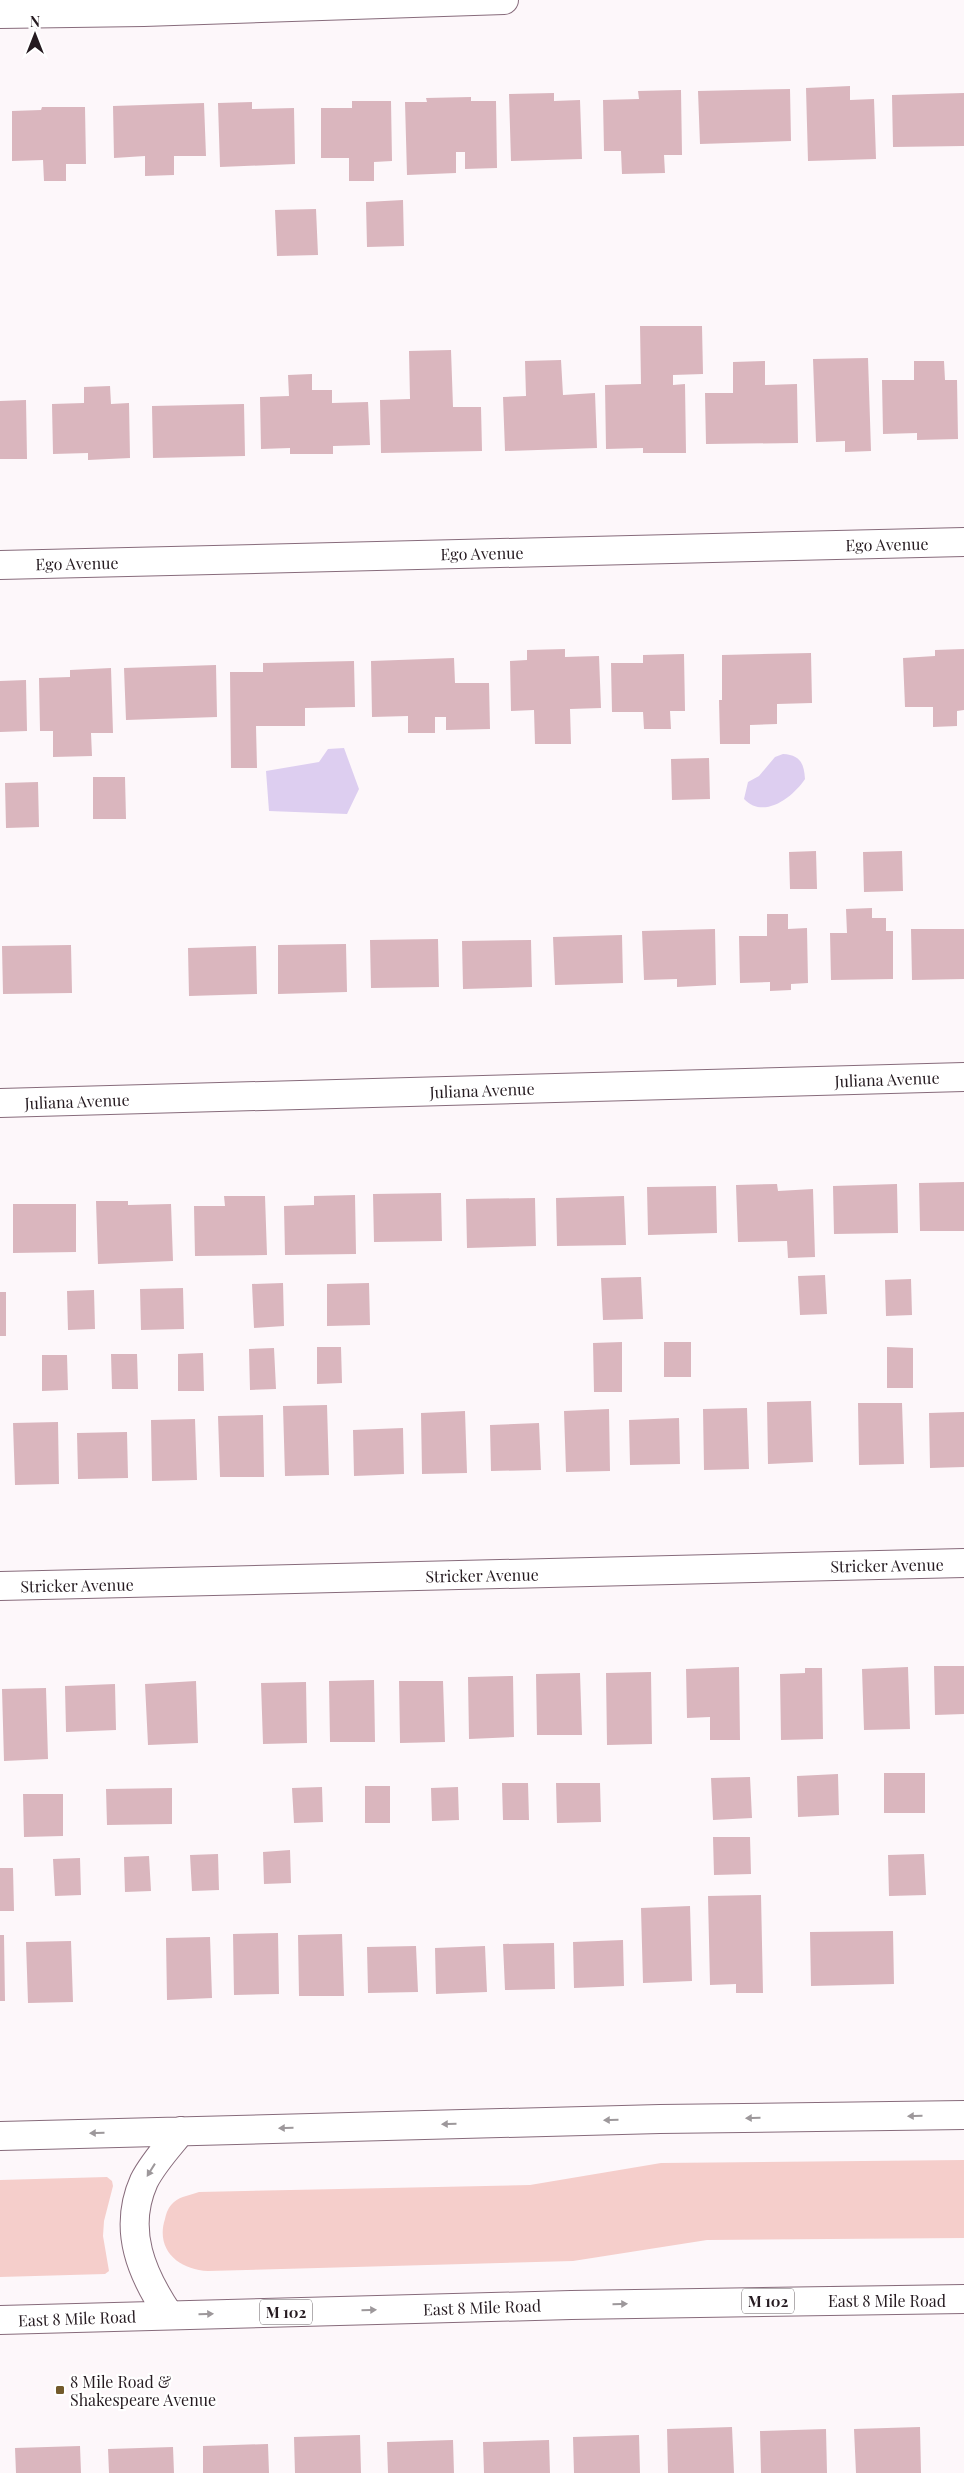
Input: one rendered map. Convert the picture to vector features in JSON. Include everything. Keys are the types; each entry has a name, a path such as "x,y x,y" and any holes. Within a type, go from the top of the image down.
{"main road":[{"path":"0,14 144,12 504,0"},
{"name":"Ego Avenue","path":"0,565 964,542"},
{"name":"Juliana Avenue","path":"0,1103 964,1077"},
{"name":"Stricker Avenue","path":"0,1586 964,1563"},
{"path":"0,2136 660,2119 964,2115"},
{"path":"169,2315 150,2287 141,2266 136,2248 134,2226 137,2203 144,2181 158,2158 181,2131"},
{"name":"East 8 Mile Road","path":"0,2320 581,2304 964,2300"}],"shaded area":[{"path":"344,748 359,789 347,814 269,811 266,771 319,762 328,749"},
{"path":"783,754 793,756 800,761 804,768 805,779 793,793 778,804 769,807 752,805 744,799 748,782 759,776 775,757"},
{"path":"964,2160 964,2238 707,2240 573,2261 208,2271 197,2270 179,2262 172,2256 163,2240 165,2217 174,2202 199,2192 530,2185 661,2163"},
{"path":"107,2177 112,2181 113,2186 104,2221 103,2236 109,2271 105,2274 0,2277 0,2180"}],"building":[{"path":"850,86 850,100 874,99 876,159 808,161 806,88"},
{"path":"790,89 791,141 700,144 698,91"},
{"path":"681,90 682,155 664,155 665,173 622,174 621,151 604,151 603,100 639,99 638,91"},
{"path":"554,93 554,101 580,100 582,159 511,161 509,94"},
{"path":"964,93 964,146 893,147 892,95"},
{"path":"471,97 471,101 496,101 497,168 465,169 465,152 456,152 456,173 407,175 405,102 427,102 426,98"},
{"path":"352,101 391,101 392,161 374,162 374,181 349,181 349,158 321,158 321,108 352,108"},
{"path":"252,102 252,109 294,108 295,164 220,167 218,103"},
{"path":"204,103 206,156 174,156 174,175 145,176 145,156 114,158 113,106"},
{"path":"42,107 85,107 86,164 66,164 66,181 44,181 43,160 12,161 12,111 41,110"},
{"path":"403,200 404,246 367,247 366,202"},
{"path":"316,209 318,255 277,256 275,210"},
{"path":"640,326 702,326 703,374 673,375 673,385 685,384 686,453 643,453 643,448 606,449 605,385 641,384"},
{"path":"451,350 453,407 481,407 482,451 381,453 380,400 410,399 409,351"},
{"path":"868,358 871,451 845,452 845,441 816,442 813,359"},
{"path":"561,360 563,395 595,393 597,448 505,451 503,397 526,396 525,361"},
{"path":"765,361 765,385 797,384 798,443 706,444 705,393 733,393 733,362"},
{"path":"914,361 944,361 945,380 957,380 958,439 917,440 917,433 883,434 882,380 914,380"},
{"path":"312,374 312,390 332,390 332,403 368,402 370,445 333,446 333,454 290,454 290,448 261,449 260,397 289,396 288,375"},
{"path":"110,386 111,404 129,403 130,458 88,460 88,453 53,454 52,404 84,403 84,387"},
{"path":"26,400 27,459 0,459 0,401"},
{"path":"244,404 245,456 153,458 152,406"},
{"path":"565,649 565,657 599,656 601,708 570,709 571,744 535,744 534,710 511,711 510,661 527,660 527,650"},
{"path":"964,649 964,710 957,711 957,726 933,727 933,707 905,707 903,658 935,656 935,650"},
{"path":"811,653 812,703 777,704 777,724 750,725 750,744 720,744 719,700 722,700 722,655"},
{"path":"684,654 685,711 670,711 671,729 644,729 643,712 612,712 611,663 643,663 643,655"},
{"path":"454,658 455,683 489,683 490,729 446,730 446,717 435,717 435,733 408,733 408,716 372,717 371,661"},
{"path":"354,661 355,707 305,708 305,726 256,726 257,768 231,768 230,672 263,672 263,663"},
{"path":"216,665 217,717 126,720 124,668"},
{"path":"111,668 113,733 91,733 92,756 53,757 53,731 40,731 39,678 70,677 70,670"},
{"path":"26,680 27,731 0,732 0,681"},
{"path":"709,758 710,799 672,800 671,759"},
{"path":"93,777 125,777 126,819 93,819"},
{"path":"38,782 39,827 6,828 5,783"},
{"path":"816,851 817,889 790,889 789,852"},
{"path":"902,851 903,891 864,892 863,852"},
{"path":"872,908 872,918 886,918 886,931 893,931 893,979 831,980 830,933 847,933 846,909"},
{"path":"767,914 788,914 788,929 807,928 808,983 791,984 791,990 770,991 770,982 740,983 739,936 767,936"},
{"path":"715,929 716,985 677,987 677,979 644,980 642,931"},
{"path":"911,929 964,929 964,979 912,980"},
{"path":"622,935 623,983 555,985 553,937"},
{"path":"438,939 439,987 371,988 370,940"},
{"path":"531,940 532,987 463,989 462,941"},
{"path":"346,944 347,992 278,994 278,945"},
{"path":"71,945 72,993 3,994 2,946"},
{"path":"256,946 257,994 189,996 188,948"},
{"path":"964,1182 964,1231 920,1231 919,1183"},
{"path":"777,1184 778,1191 813,1189 815,1257 788,1258 787,1241 738,1242 736,1185"},
{"path":"897,1184 898,1233 834,1234 833,1186"},
{"path":"716,1186 717,1233 648,1235 647,1187"},
{"path":"441,1193 442,1241 374,1242 373,1194"},
{"path":"355,1195 356,1254 285,1255 284,1206 314,1205 314,1196"},
{"path":"224,1196 265,1196 267,1255 195,1256 194,1206 225,1206"},
{"path":"624,1196 626,1245 557,1246 556,1198"},
{"path":"535,1198 536,1246 467,1248 466,1199"},
{"path":"96,1201 128,1201 128,1205 171,1204 173,1261 98,1264"},
{"path":"13,1204 76,1204 76,1252 13,1253"},
{"path":"825,1275 827,1314 800,1315 798,1276"},
{"path":"641,1277 643,1319 603,1320 601,1278"},
{"path":"911,1279 912,1315 886,1316 885,1280"},
{"path":"283,1283 284,1326 254,1328 252,1284"},
{"path":"369,1283 370,1325 327,1326 327,1284"},
{"path":"183,1288 184,1329 141,1330 140,1289"},
{"path":"94,1290 95,1329 68,1330 67,1291"},
{"path":"0,1292 6,1292 6,1336 0,1336"},
{"path":"622,1342 622,1392 594,1392 593,1343"},
{"path":"664,1342 691,1342 691,1377 664,1377"},
{"path":"317,1347 341,1347 342,1383 317,1384"},
{"path":"887,1347 913,1348 913,1388 887,1388"},
{"path":"274,1348 276,1389 250,1390 249,1349"},
{"path":"203,1353 204,1391 178,1391 178,1354"},
{"path":"111,1354 137,1354 138,1389 112,1389"},
{"path":"42,1355 67,1355 68,1390 42,1391"},
{"path":"811,1401 813,1462 768,1464 767,1402"},
{"path":"858,1403 902,1403 904,1464 859,1465"},
{"path":"327,1405 329,1475 285,1476 283,1406"},
{"path":"747,1408 749,1469 704,1470 703,1409"},
{"path":"609,1409 610,1471 566,1472 564,1411"},
{"path":"465,1411 467,1473 422,1474 421,1413"},
{"path":"964,1412 964,1467 930,1468 929,1413"},
{"path":"263,1415 264,1477 220,1477 218,1416"},
{"path":"679,1418 680,1464 630,1465 629,1420"},
{"path":"195,1419 197,1480 152,1481 151,1420"},
{"path":"58,1422 59,1484 15,1485 13,1423"},
{"path":"539,1423 541,1470 491,1471 490,1425"},
{"path":"403,1428 404,1474 354,1476 353,1430"},
{"path":"127,1432 128,1478 78,1479 77,1433"},
{"path":"934,1666 964,1666 964,1714 935,1715"},
{"path":"739,1667 740,1740 710,1740 710,1717 687,1718 686,1669"},
{"path":"908,1667 910,1729 864,1730 862,1669"},
{"path":"805,1668 822,1668 823,1739 781,1740 780,1674 805,1673"},
{"path":"651,1672 652,1744 607,1745 606,1673"},
{"path":"580,1673 582,1735 537,1735 536,1674"},
{"path":"513,1676 514,1737 469,1739 468,1677"},
{"path":"374,1680 375,1742 330,1742 329,1681"},
{"path":"196,1681 198,1743 148,1745 145,1684"},
{"path":"399,1681 443,1681 445,1742 400,1743"},
{"path":"306,1682 307,1743 263,1744 261,1683"},
{"path":"115,1684 116,1730 66,1732 65,1686"},
{"path":"46,1688 48,1759 4,1761 2,1689"},
{"path":"884,1773 925,1773 925,1813 884,1813"},
{"path":"838,1774 839,1815 798,1817 797,1776"},
{"path":"750,1777 752,1818 713,1820 711,1778"},
{"path":"502,1783 528,1783 529,1820 503,1820"},
{"path":"556,1783 600,1783 601,1822 557,1823"},
{"path":"365,1786 390,1786 390,1823 365,1823"},
{"path":"322,1787 323,1822 294,1823 292,1788"},
{"path":"458,1787 459,1820 432,1821 431,1788"},
{"path":"172,1788 172,1824 107,1825 106,1789"},
{"path":"23,1794 63,1794 63,1836 24,1837"},
{"path":"713,1837 750,1837 751,1874 714,1875"},
{"path":"290,1850 291,1883 264,1884 263,1852"},
{"path":"218,1854 219,1890 192,1891 190,1855"},
{"path":"924,1854 926,1895 889,1896 888,1855"},
{"path":"149,1856 151,1891 125,1892 124,1857"},
{"path":"80,1858 81,1895 55,1896 53,1859"},
{"path":"0,1868 13,1868 14,1911 0,1911"},
{"path":"761,1895 763,1993 736,1993 736,1984 710,1985 708,1896"},
{"path":"690,1906 692,1981 643,1983 641,1908"},
{"path":"893,1931 894,1984 811,1986 810,1932"},
{"path":"278,1933 279,1994 234,1995 233,1934"},
{"path":"342,1934 344,1996 299,1996 298,1935"},
{"path":"0,1935 4,1935 5,2001 0,2001"},
{"path":"210,1937 212,1998 167,2000 166,1938"},
{"path":"623,1940 624,1986 574,1988 573,1942"},
{"path":"71,1941 73,2002 28,2003 26,1942"},
{"path":"554,1943 555,1989 505,1990 503,1944"},
{"path":"416,1946 418,1992 368,1993 367,1947"},
{"path":"485,1946 487,1992 436,1994 435,1948"},
{"path":"732,2427 734,2473 668,2473 667,2429"},
{"path":"920,2427 921,2473 856,2473 854,2429"},
{"path":"826,2429 827,2473 761,2473 760,2431"},
{"path":"360,2435 361,2473 295,2473 294,2437"},
{"path":"639,2435 640,2473 574,2473 573,2437"},
{"path":"453,2440 454,2473 388,2473 387,2442"},
{"path":"549,2440 550,2473 484,2473 483,2442"},
{"path":"268,2444 269,2473 203,2473 203,2446"},
{"path":"80,2446 81,2473 16,2473 15,2448"},
{"path":"173,2447 174,2473 109,2473 108,2449"}],"place":[{"name":"8 Mile Road & Shakespeare Avenue","path":"60,2390"}]}
